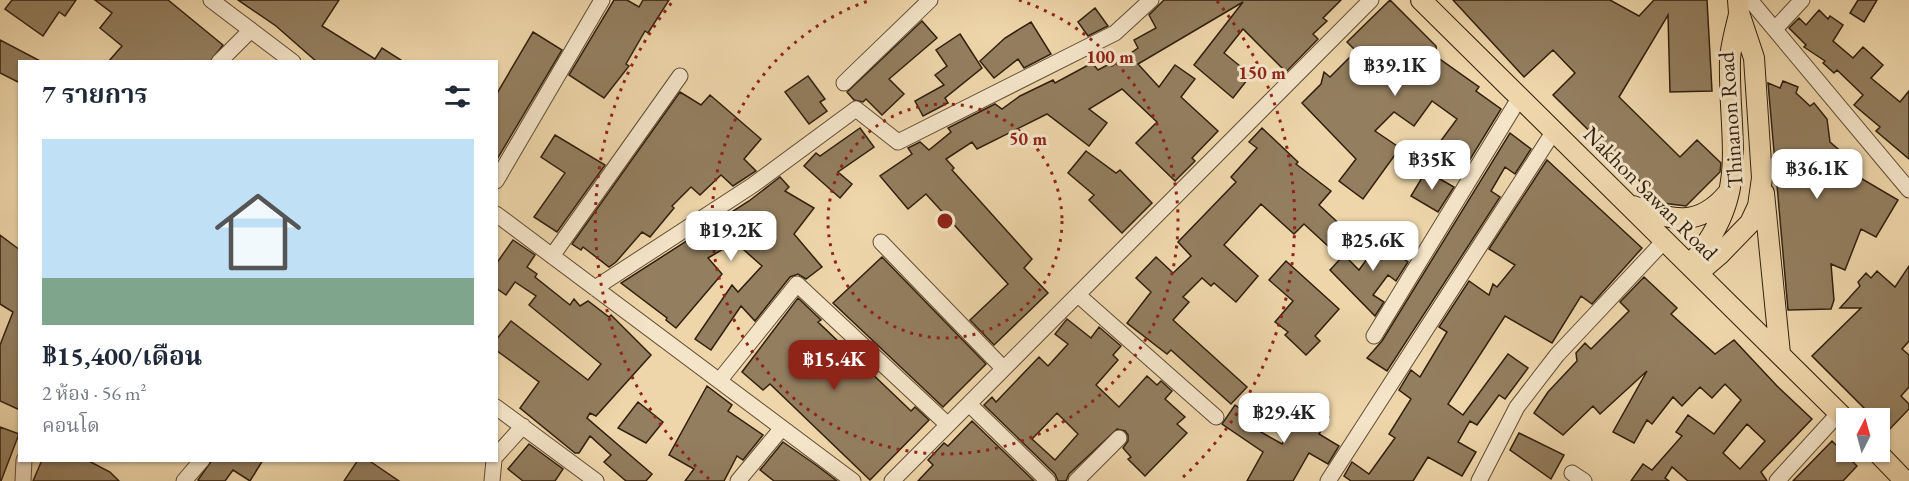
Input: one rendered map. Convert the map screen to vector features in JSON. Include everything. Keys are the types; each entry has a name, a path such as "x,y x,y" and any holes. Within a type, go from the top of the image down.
{"main road":[{"name":"Nakhon Sawan Road","path":"1421,0 1836,409"},
{"name":"Thinanon Road","path":"1694,269 1719,255 1750,223 1758,206 1762,178 1754,58 1742,4"},
{"name":"Thinanon Road","path":"1694,269 1729,200 1732,182 1730,57 1742,4"},
{"path":"1762,178 1780,354"},
{"path":"1628,204 1670,219 1692,218 1711,210 1727,194 1732,182"},
{"path":"1887,462 1905,481"}],"street":[{"path":"211,0 290,60"},
{"path":"498,178 602,0"},
{"path":"844,83 930,0"},
{"path":"595,288 753,185 856,109 898,142 1115,33 1151,0"},
{"path":"892,481 1371,0"},
{"path":"1775,29 1802,0"},
{"path":"1742,4 1775,29 1909,190"},
{"path":"221,60 250,30"},
{"path":"552,256 680,76"},
{"path":"1374,336 1520,97"},
{"path":"1328,481 1554,131"},
{"path":"498,216 852,481"},
{"path":"1479,481 1524,398 1557,356 1665,240"},
{"path":"881,242 1003,368"},
{"path":"719,381 797,284 948,425"},
{"path":"1078,295 1216,417"},
{"path":"969,404 1048,481"},
{"path":"498,408 596,481"},
{"path":"1777,481 1836,423"},
{"path":"498,454 522,426"},
{"path":"738,481 782,428"},
{"path":"1076,481 1119,438"},
{"path":"23,481 24,462"},
{"path":"184,481 200,462"}],"building":[{"path":"12,0 76,0 65,16 59,12 43,36 5,9"},
{"path":"95,0 168,0 223,45 212,60 110,60 122,46 100,28 112,13"},
{"path":"238,0 339,0 322,26 375,59 382,48 401,60 315,60 276,26"},
{"path":"614,0 627,0 639,7 643,0 669,0 648,33 645,31 626,64 629,66 604,98 569,75"},
{"path":"1164,0 1341,0 1323,18 1327,21 1313,34 1318,39 1286,72 1243,29 1224,53 1251,75 1233,98 1194,65 1243,2 1138,64 1159,87 1175,65 1195,79 1181,97 1218,131 1192,158 1195,161 1175,181 1136,143 1157,122 1122,89 1089,109 1107,123 1089,146 1047,114 977,149 972,142 946,159 954,168 952,170 1032,259 1024,268 1048,293 994,345 970,320 1008,284 926,194 908,209 880,176 912,154 908,148 920,142 929,150 951,132 948,128 995,104 1002,109 1020,96 1053,80 1055,83 1092,63 1098,70 1111,63 1112,66 1138,48 1134,40 1156,28 1149,15"},
{"path":"1390,0 1436,46 1437,57 1479,87 1476,91 1501,109 1466,166 1437,146 1457,119 1432,101 1414,126 1394,112 1375,131 1400,148 1363,199 1339,181 1356,159 1302,103 1321,84 1324,72 1330,77 1356,51 1347,42"},
{"path":"1453,0 1610,0 1639,16 1654,0 1707,0 1712,91 1670,92 1668,15 1619,97 1680,157 1697,140 1721,163 1720,172 1686,206 1662,203 1553,95 1575,73 1553,50 1524,77"},
{"path":"1858,0 1877,0 1864,22 1850,13"},
{"path":"1095,8 1108,26 1088,36 1078,22"},
{"path":"1819,10 1828,19 1830,16 1843,25 1833,41 1853,58 1863,47 1883,65 1871,78 1900,102 1909,91 1909,159 1876,131 1880,127 1854,105 1863,95 1837,70 1834,73 1823,63 1825,61 1804,47 1806,45 1789,28 1799,18 1806,25"},
{"path":"922,21 937,38 889,79 904,94 882,115 866,99 863,102 854,100 847,92"},
{"path":"1031,22 1051,54 1024,68 1018,59 994,78 980,61 1005,38"},
{"path":"533,32 562,50 498,158 498,92"},
{"path":"960,34 982,68 945,98 948,103 923,116 915,101 944,85 935,75 947,66 936,50"},
{"path":"0,40 38,60 18,60 18,82 0,73"},
{"path":"808,76 825,99 820,102 827,111 809,124 785,92"},
{"path":"1783,81 1798,87 1796,93 1810,106 1814,103 1827,119 1830,142 1858,166 1852,173 1898,200 1876,237 1861,229 1845,270 1831,264 1834,300 1831,309 1788,310 1768,83 1780,88"},
{"path":"680,92 701,105 710,95 761,139 744,159 756,171 733,186 721,175 700,195 691,187 672,206 674,208 650,237 642,232 609,267 583,247 581,250 572,244"},
{"path":"860,128 874,147 838,172 852,184 840,198 804,166 816,153 820,156"},
{"path":"1262,128 1298,162 1296,164 1331,191 1319,205 1345,229 1329,247 1304,224 1294,234 1261,204 1224,245 1258,276 1236,302 1214,283 1211,286 1202,278 1183,297 1189,302 1173,320 1247,387 1231,404 1171,350 1167,354 1127,323 1151,292 1136,278 1156,257 1173,273 1191,256 1178,242 1236,182 1231,177 1257,148 1249,142"},
{"path":"1510,133 1531,149 1515,174 1505,167 1491,191 1500,197 1387,371 1367,358 1382,341"},
{"path":"555,135 605,165 557,232 534,217 565,173 541,157"},
{"path":"1086,151 1116,173 1120,170 1152,203 1122,233 1089,200 1094,195 1068,173"},
{"path":"1547,160 1642,248 1592,304 1581,296 1552,343 1505,316 1448,404 1463,415 1508,354 1528,368 1505,399 1499,395 1477,425 1470,421 1458,442 1476,452 1462,476 1428,457 1413,481 1351,481 1344,476 1352,462 1369,474 1395,438 1389,434 1411,399 1399,390 1411,370 1420,377 1447,332 1439,327 1469,281 1489,295 1493,284 1497,287 1515,265 1489,249"},
{"path":"1426,171 1454,187 1438,212 1411,196"},
{"path":"780,177 789,187 785,191 814,208 794,234 822,267 806,279 798,274 790,277 755,321 741,306 711,350 695,339 732,285 738,292 762,266 735,242 708,258 722,274 676,328 666,320 667,318 621,283 749,201"},
{"path":"1394,232 1409,243 1400,256 1408,262 1396,281 1388,275 1373,295 1384,302 1375,316 1330,270 1344,255 1359,270 1378,244 1383,248"},
{"path":"0,235 18,248 18,409 0,401 0,345 13,312 0,304"},
{"path":"513,240 535,255 527,267 537,274 535,277 570,305 574,299 580,306 588,301 609,317 611,315 651,355 596,416 590,413 587,418 652,474 646,481 626,481 604,462 611,455 590,436 579,453 575,453 520,408 539,382 498,351 498,337 511,321 588,380 601,364 529,305 536,296 515,282 506,295 498,289 498,261"},
{"path":"882,257 986,364 943,407 833,303"},
{"path":"1286,261 1339,309 1315,336 1320,341 1306,355 1285,335 1288,332 1275,322 1293,301 1269,280"},
{"path":"1909,266 1909,341 1902,349 1909,355 1909,387 1901,396 1909,404 1909,409 1890,429 1890,408 1864,408 1812,356 1861,308 1840,308 1860,286 1858,282 1866,273 1871,278 1877,271 1895,287"},
{"path":"1644,277 1677,308 1671,314 1715,354 1734,340 1812,419 1761,472 1767,481 1688,481 1672,467 1665,478 1669,481 1631,481 1643,464 1652,470 1682,436 1676,432 1688,415 1714,434 1741,400 1725,384 1712,398 1700,387 1682,406 1673,397 1652,424 1647,420 1634,443 1613,432 1647,371 1600,414 1593,406 1563,435 1534,413 1548,392 1577,361 1576,353 1585,343 1591,349 1629,311 1620,302","holes":["1747,424 1765,441 1740,469 1723,453"]},
{"path":"798,298 821,320 818,322 911,411 915,407 929,420 870,480 770,384 763,390 742,372"},
{"path":"1067,319 1091,338 1099,327 1121,346 1113,355 1118,360 1096,385 1119,407 1147,376 1157,385 1161,381 1172,391 1165,399 1185,417 1177,424 1187,433 1145,476 1128,459 1131,457 1123,448 1128,441 1128,435 1125,431 1117,429 1069,474 1066,481 1058,481 1055,474 984,405 992,397 996,402 1039,357 1048,366 1068,344 1055,334","holes":["1057,413 1078,434 1055,460 1032,439"]},
{"path":"707,386 732,405 728,411 763,435 743,460 737,456 724,481 685,481 694,469 669,455"},
{"path":"638,402 663,422 646,443 618,428"},
{"path":"1306,403 1329,417 1319,434 1339,446 1328,464 1309,453 1293,481 1247,481 1263,452 1222,424 1235,405 1259,422 1254,428 1282,444"},
{"path":"972,421 1034,481 918,481 933,465 928,460 944,443 948,446"},
{"path":"0,427 18,434 18,437 0,480"},
{"path":"1519,433 1564,455 1551,479 1510,450"},
{"path":"1832,441 1836,445 1836,462 1853,462 1857,466 1843,481 1793,481"},
{"path":"783,442 837,481 774,481 760,470"},
{"path":"529,444 563,469 555,481 523,481 508,469"},
{"path":"41,462 91,462 110,472 119,481 33,481"},
{"path":"211,462 262,462 250,481 233,470 225,481 198,480"},
{"path":"357,462 371,462 399,481 344,481"}]}
